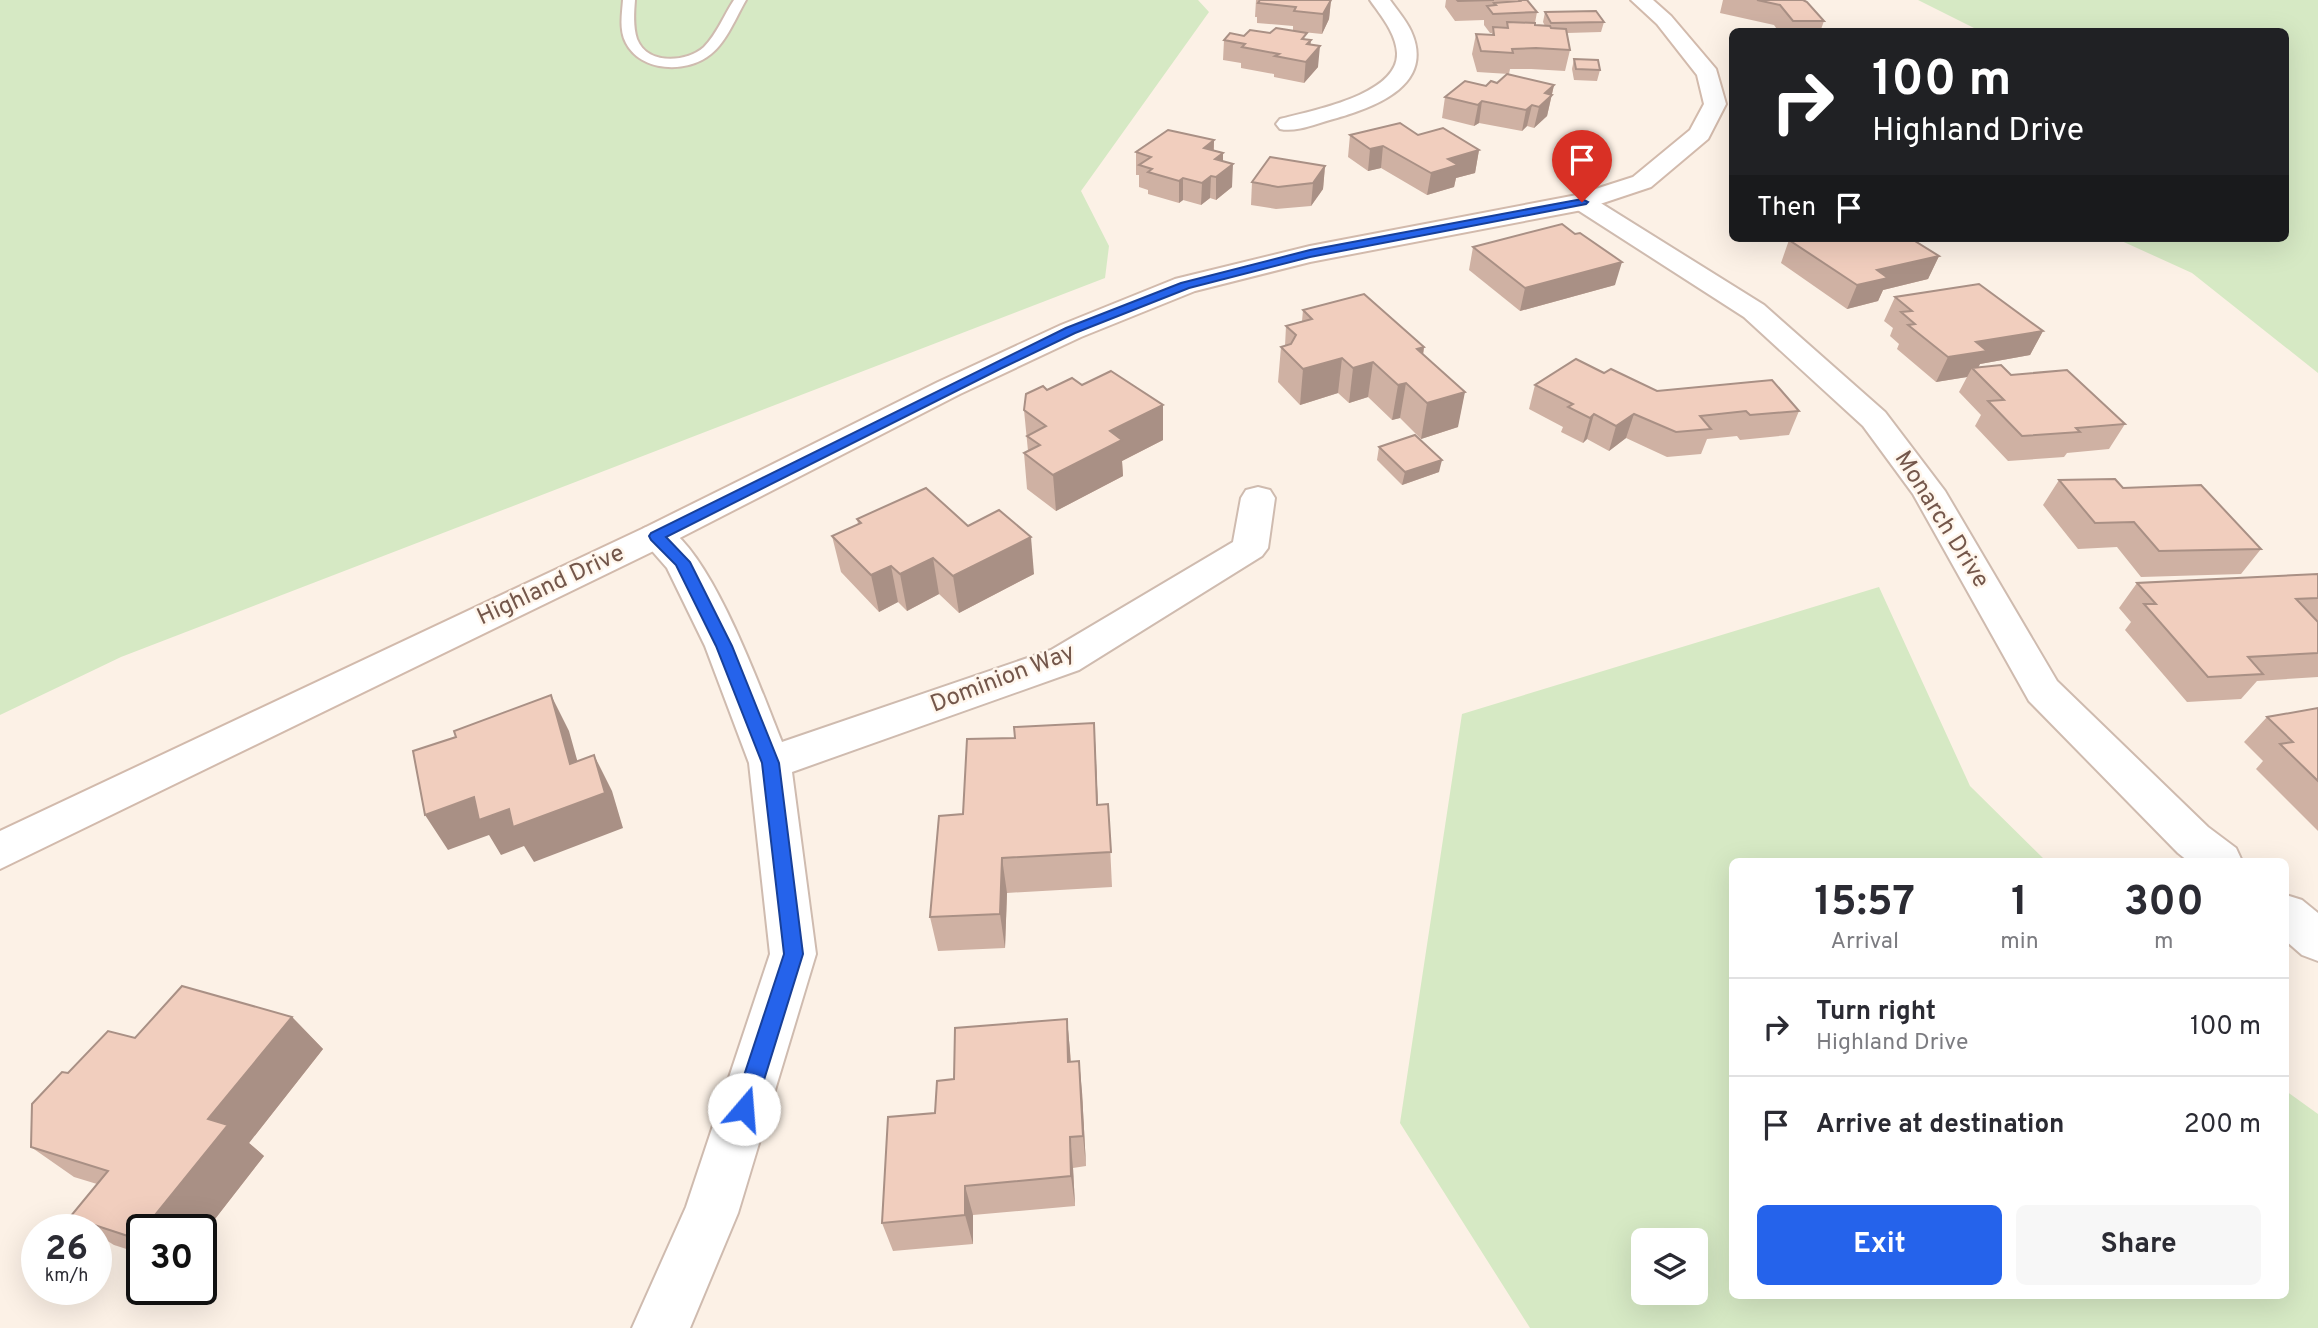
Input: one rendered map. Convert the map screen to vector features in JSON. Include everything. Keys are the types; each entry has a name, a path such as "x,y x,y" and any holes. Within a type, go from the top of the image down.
{"street":[{"path":"1289,124 1371,101 1399,82 1407,61 1403,36 1380,0"},
{"name":"Highland Drive","path":"0,851 656,536 1070,331 1185,285 1310,254 1582,202 1642,182 1700,134 1715,104 1708,74 1664,20 1641,0"},
{"name":"Monarch Drive","path":"1582,202 1754,311 1874,419 1928,491 2043,691 2193,840 2216,858"},
{"name":"Dominion Way","path":"770,763 1065,660 1250,548 1258,498"},
{"path":"656,536 682,562 724,646 770,763 793,954 711,1213 661,1328"},
{"path":"2289,917 2318,941"}],"lane":[{"path":"629,0 631,42 642,55 662,63 689,61 708,51 740,0"}],"green space":[{"path":"0,0 1198,0 1209,12 1081,191 1109,246 1105,278 121,657 0,715"},
{"path":"1918,0 2318,0 2318,373 2192,273 2124,242 2289,242 2289,28 1974,28"},
{"path":"1879,587 1970,786 2043,858 1729,858 1729,1299 2289,1299 2289,1093 2318,1114 2318,1328 1530,1328 1400,1123 1462,714"}],"building":[{"path":"1260,0 1331,0 1323,14 1294,11 1296,7 1258,3"},
{"path":"1527,0 1537,12 1493,14 1487,6 1496,5 1494,3"},
{"path":"1757,0 1803,0 1824,21 1793,21 1780,5"},
{"path":"1596,11 1604,22 1551,23 1545,12"},
{"path":"1507,22 1535,23 1566,29 1570,50 1536,48 1512,49 1513,53 1481,51 1476,34 1494,35 1493,27 1508,28"},
{"path":"1276,28 1307,33 1302,39 1311,40 1307,44 1320,46 1306,62 1275,56 1279,54 1242,47 1245,44 1224,40 1230,33 1244,36 1250,30 1270,33"},
{"path":"1574,59 1598,60 1600,70 1576,69"},
{"path":"1507,74 1554,85 1545,93 1552,95 1539,107 1532,105 1526,110 1482,101 1478,105 1445,97 1465,81 1486,86 1491,81 1497,83"},
{"path":"1400,123 1418,135 1443,128 1479,150 1448,159 1458,165 1431,173 1383,146 1370,149 1350,135"},
{"path":"1168,130 1214,140 1204,148 1223,153 1215,159 1233,164 1216,177 1211,176 1202,183 1183,178 1179,181 1148,172 1152,169 1139,165 1151,157 1136,152"},
{"path":"1270,157 1325,166 1313,183 1278,187 1252,182"},
{"path":"1562,224 1622,262 1525,288 1473,247"},
{"path":"1792,242 1916,242 1939,256 1877,270 1888,278 1857,285"},
{"path":"1979,284 2043,331 1976,342 1987,351 1948,357 1908,325 1915,324 1901,312 1912,311 1895,297"},
{"path":"1364,294 1424,347 1417,349 1465,392 1427,403 1406,383 1398,385 1373,362 1353,368 1342,358 1303,369 1281,347 1291,344 1296,335 1286,326 1312,319 1303,310"},
{"path":"1576,359 1604,373 1611,369 1657,391 1772,380 1799,411 1750,415 1746,411 1700,416 1711,429 1676,432 1634,414 1616,426 1594,414 1590,418 1568,407 1573,404 1535,385"},
{"path":"2001,365 2011,375 2067,370 2125,424 2076,428 2080,432 2022,436 1988,401 2004,400 1972,368"},
{"path":"1111,371 1163,405 1110,431 1122,440 1053,475 1024,453 1040,445 1027,436 1046,426 1024,410 1026,394 1043,386 1047,390 1072,378 1082,385"},
{"path":"1415,435 1442,460 1405,472 1379,447"},
{"path":"2115,479 2123,488 2201,485 2261,549 2159,551 2134,522 2095,523 2059,480"},
{"path":"926,488 968,526 999,510 1031,537 953,576 933,558 900,574 891,566 871,575 832,536 861,523 857,519"},
{"path":"2318,574 2318,598 2296,599 2318,622 2318,653 2248,657 2263,674 2208,677 2144,604 2156,604 2137,583"},
{"path":"551,695 570,764 594,755 605,793 513,827 509,809 479,820 474,797 425,815 413,751 456,737 454,731"},
{"path":"2318,708 2318,781 2280,744 2293,742 2267,717"},
{"path":"1094,723 1097,805 1108,804 1111,852 1002,858 1000,914 930,917 939,816 963,814 967,739 1015,738 1014,727"},
{"path":"182,986 292,1017 208,1119 228,1125 156,1214 126,1214 126,1235 112,1231 112,1214 72,1214 108,1171 31,1147 32,1104 62,1072 68,1073 108,1031 135,1038"},
{"path":"1067,1019 1068,1062 1079,1061 1083,1136 1070,1137 1071,1176 965,1186 965,1215 882,1223 888,1117 935,1113 937,1081 954,1079 955,1028"}],"route":[{"path":"744,1109 793,954 770,763 724,646 682,562 656,536 998,365 1070,331 1185,285 1310,254 1582,202"}]}
